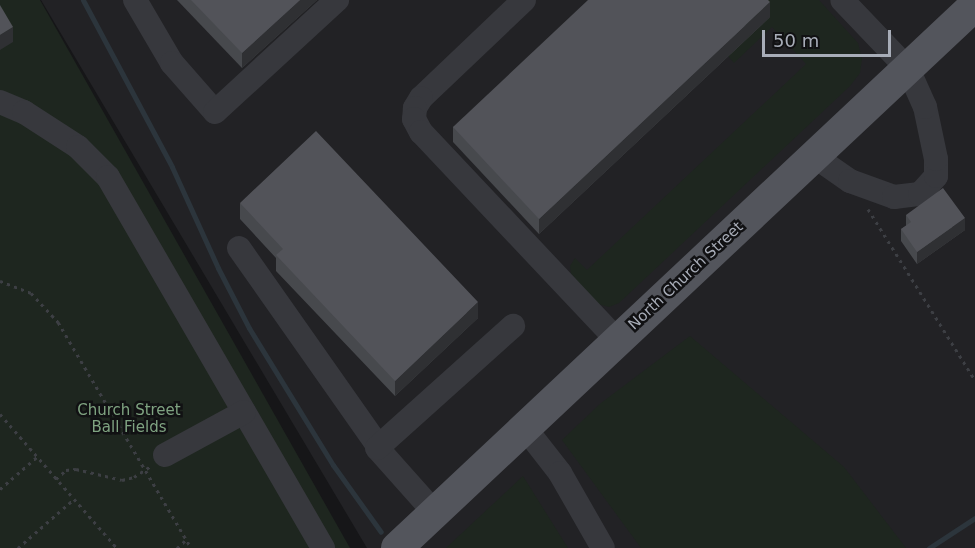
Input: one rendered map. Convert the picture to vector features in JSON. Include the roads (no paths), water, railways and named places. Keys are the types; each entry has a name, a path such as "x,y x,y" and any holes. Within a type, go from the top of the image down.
{"main road":[{"name":"North Church Street","path":"397,548 975,5"}],"street":[{"path":"135,0 172,63 215,112 337,0"},
{"path":"524,0 422,98 415,108 414,119 421,132 618,341"},
{"path":"814,156 850,180 894,196 920,194 936,176 936,159 925,107 908,69 842,0"},
{"path":"0,102 24,111 78,147 108,177 323,548"},
{"path":"239,248 379,447 435,513"},
{"path":"379,447 513,326"},
{"path":"165,455 244,412"},
{"path":"525,428 560,473 603,548"}],"waterway":[{"path":"83,0 172,167 218,268 249,328 333,465 381,532"},
{"path":"929,548 975,518"}],"park label":[{"name":"Church Street Ball Fields","path":"129,418"}]}
